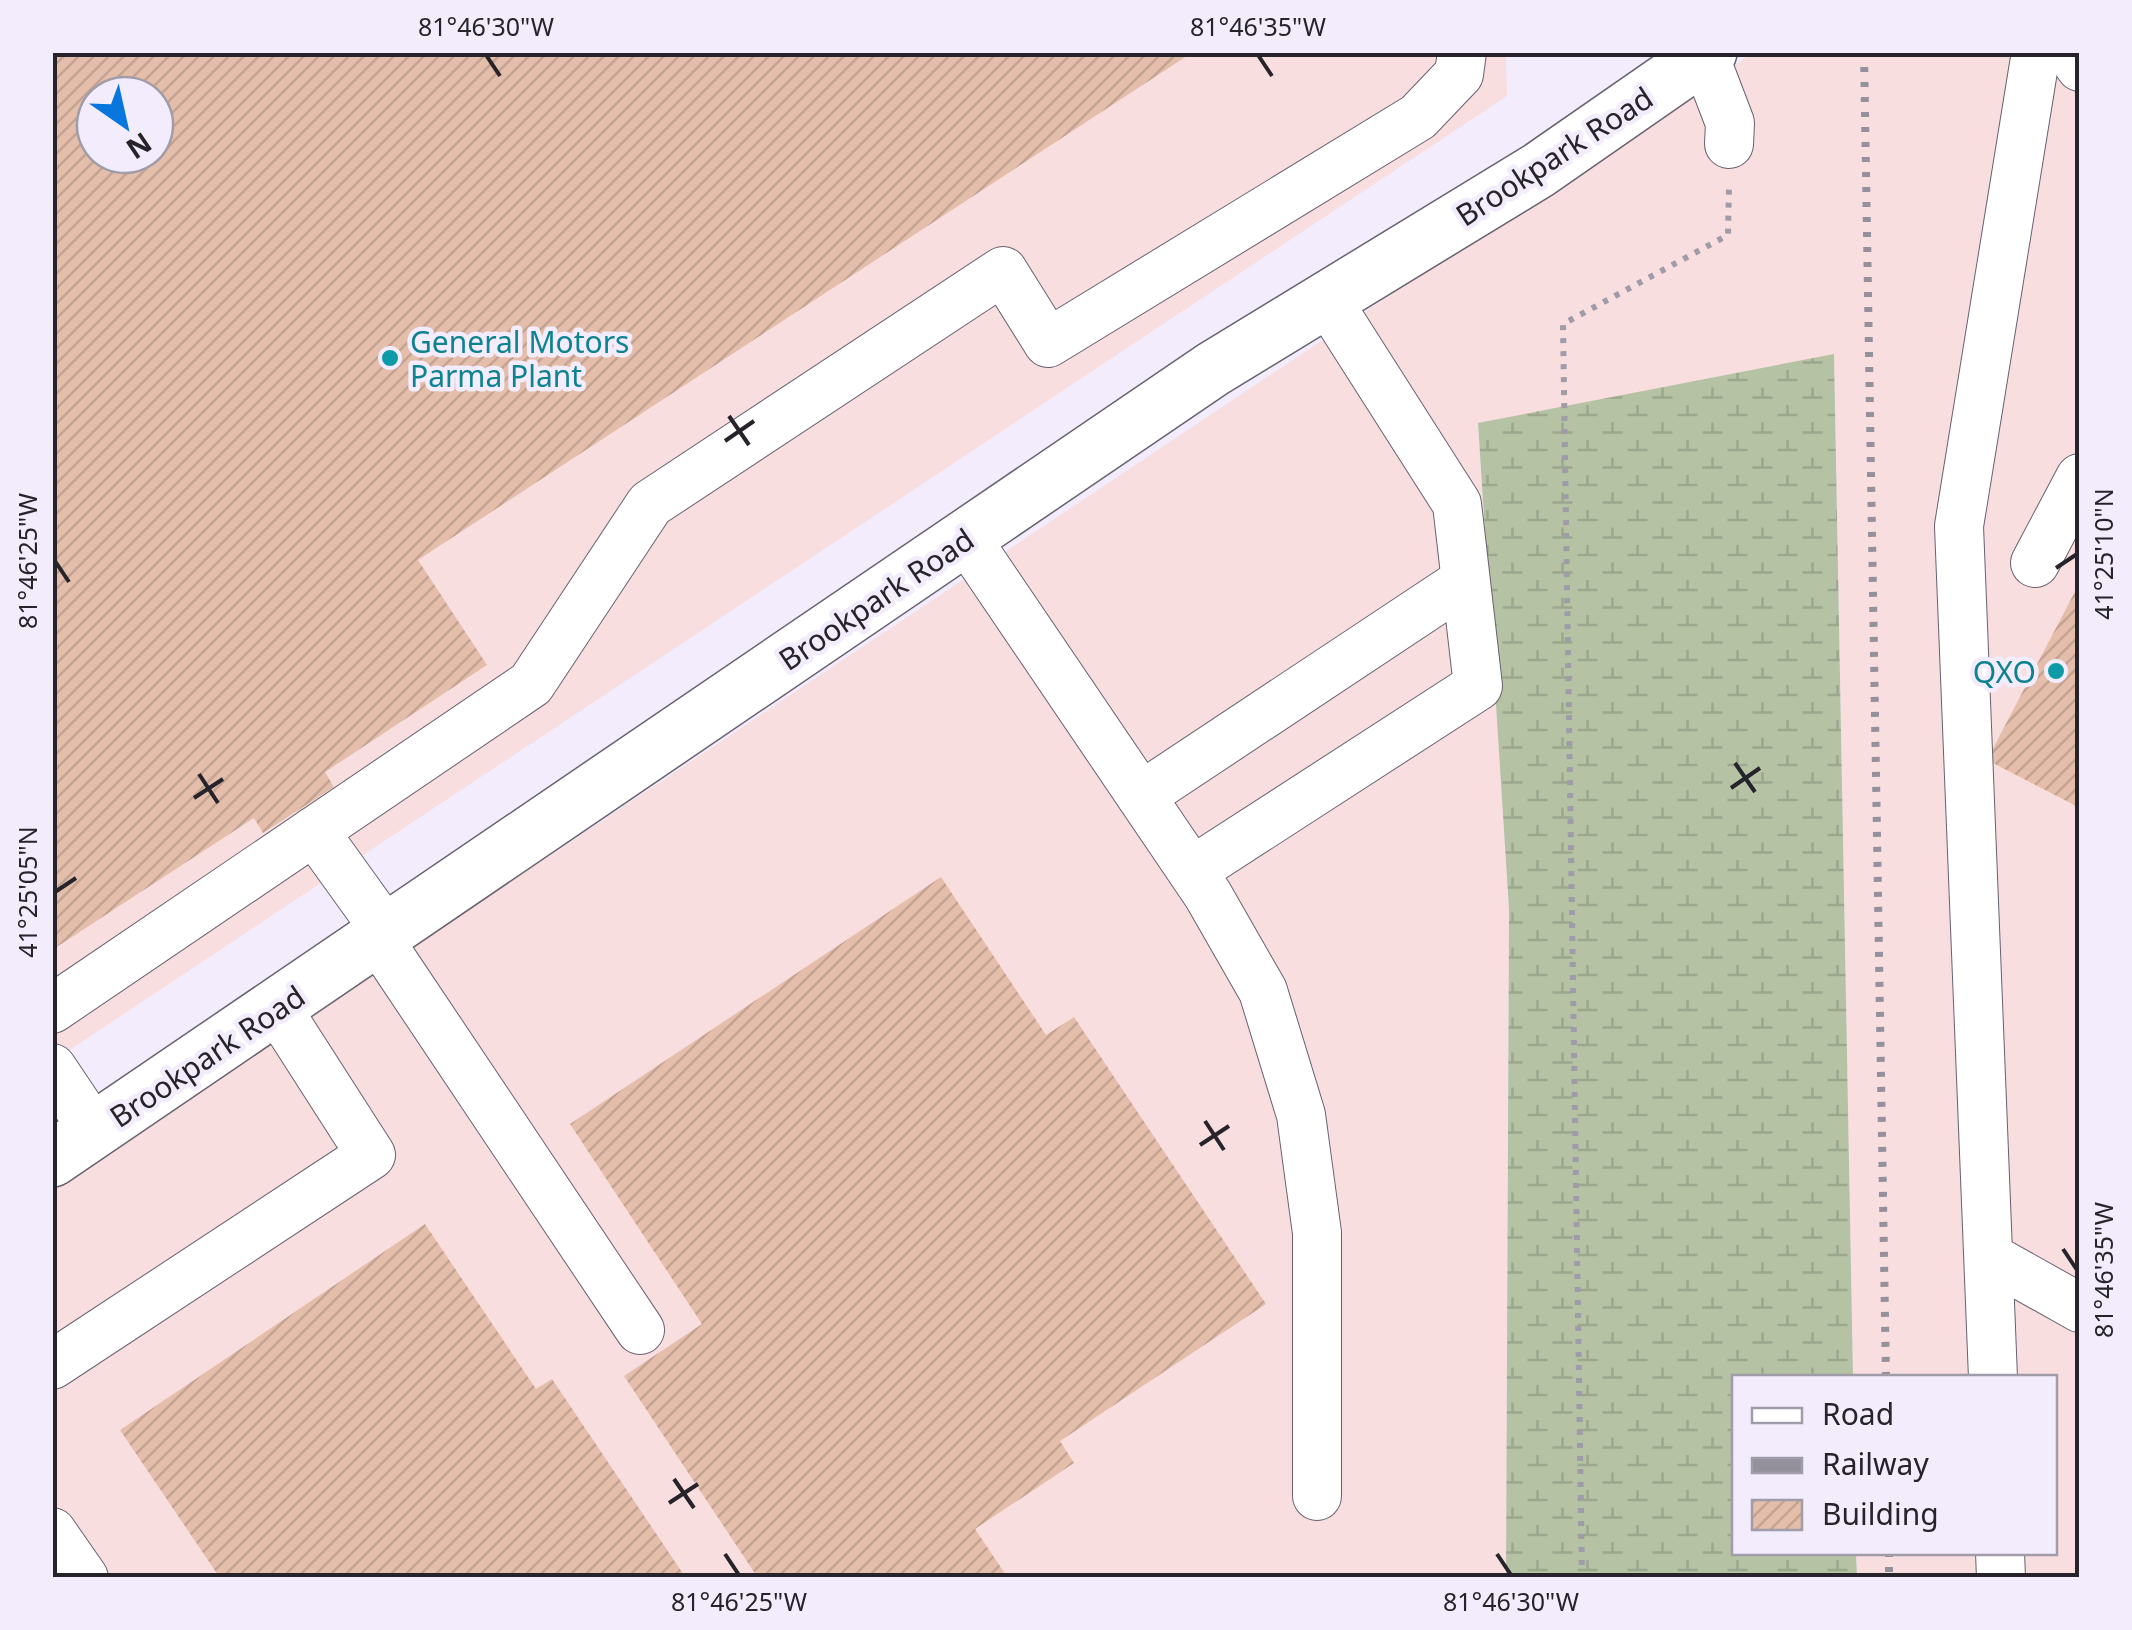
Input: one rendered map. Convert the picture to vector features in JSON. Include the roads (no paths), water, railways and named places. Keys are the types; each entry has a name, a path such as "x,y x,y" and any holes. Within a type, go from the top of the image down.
{"main road":[{"name":"Brookpark Road","path":"74,1146 1213,369 1539,170 1706,54"}],"lane":[{"path":"52,1008 531,684 650,504 1004,271 1048,343 1418,117 1459,74 1462,52"},
{"path":"1994,1375 1959,526 2036,52"},
{"path":"2070,52 2080,67"},
{"path":"1706,54 1730,123 1729,144"},
{"path":"1192,872 1478,686 1457,504 1327,300"},
{"path":"2034,563 2080,478"},
{"path":"966,538 1192,872 1263,990 1301,1115 1318,1233 1316,1496"},
{"path":"1140,796 1466,582"},
{"path":"314,830 640,1330"},
{"path":"52,1365 370,1155 278,1010"},
{"path":"52,1068 74,1146"},
{"path":"1988,1257 2080,1308"},
{"path":"52,1532 84,1578"}],"railway":[{"path":"1864,52 1886,1375"},
{"path":"1889,1555 1889,1578"}],"place":[{"name":"General Motors Parma Plant","path":"390,358"},
{"name":"QXO","path":"2056,671"}]}
